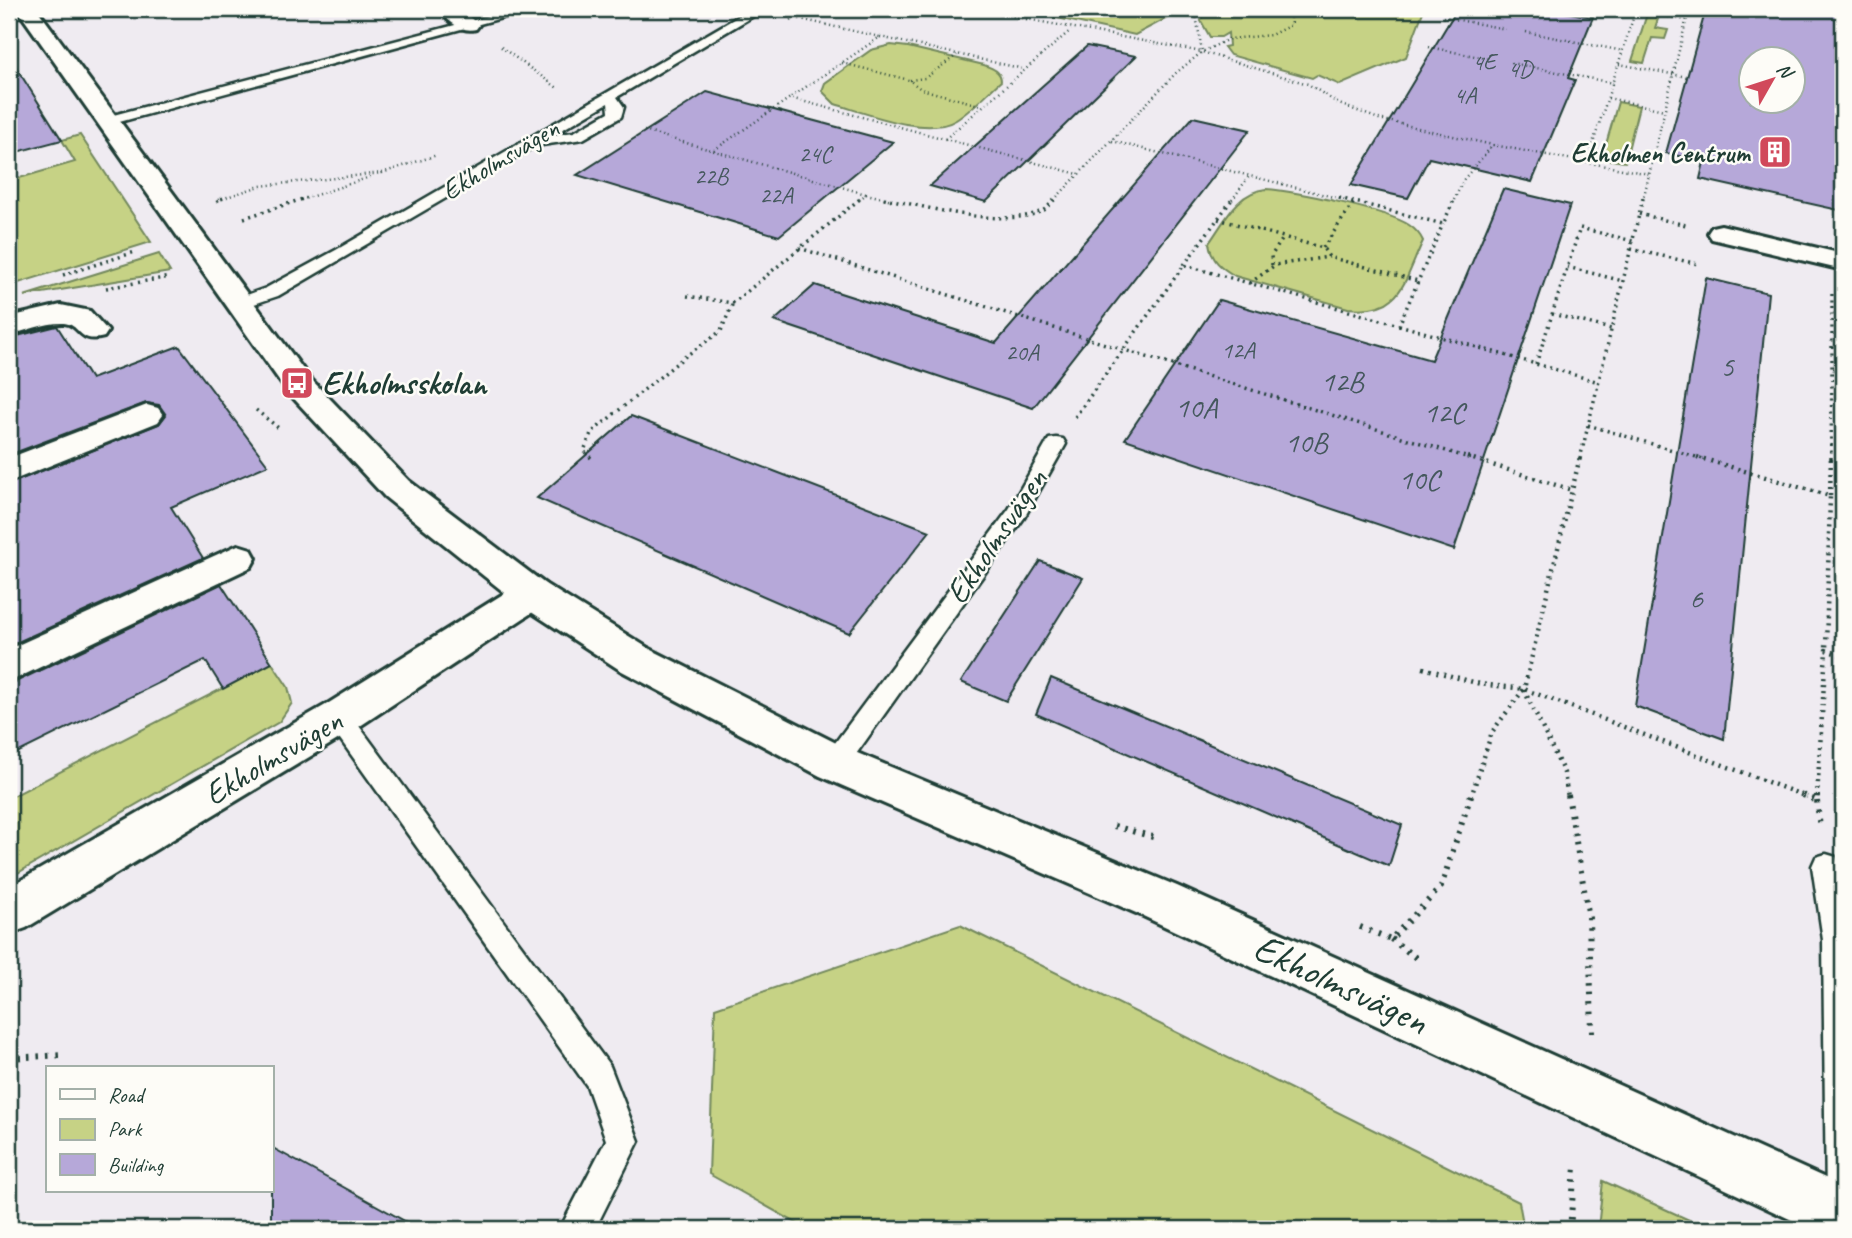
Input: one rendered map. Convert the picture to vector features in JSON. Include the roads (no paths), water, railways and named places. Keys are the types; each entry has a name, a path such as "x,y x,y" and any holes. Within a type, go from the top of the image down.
{"street":[{"name":"Ekholmsvägen","path":"27,9 297,383 397,489 532,594 634,659 835,763 1160,901 1843,1215"},
{"path":"449,9 469,25"},
{"path":"1721,233 1843,261"},
{"path":"9,326 61,314 80,317 93,331"},
{"path":"9,471 147,415"},
{"path":"9,666 238,558"},
{"name":"Ekholmsvägen","path":"9,912 339,718 532,594"}],"lane":[{"path":"107,121 529,9"},
{"name":"Ekholmsvägen","path":"239,304 272,292 759,9"},
{"path":"525,144 578,136 606,120 616,114 617,107 609,95"},
{"name":"Ekholmsvägen","path":"835,763 1017,513 1056,444"},
{"path":"339,718 599,1077 623,1141 577,1229"},
{"path":"1826,866 1838,940 1843,1203"}],"place":[{"name":"Ekholmen Centrum","path":"1775,152"},
{"name":"Ekholmsskolan","path":"297,383"}]}
